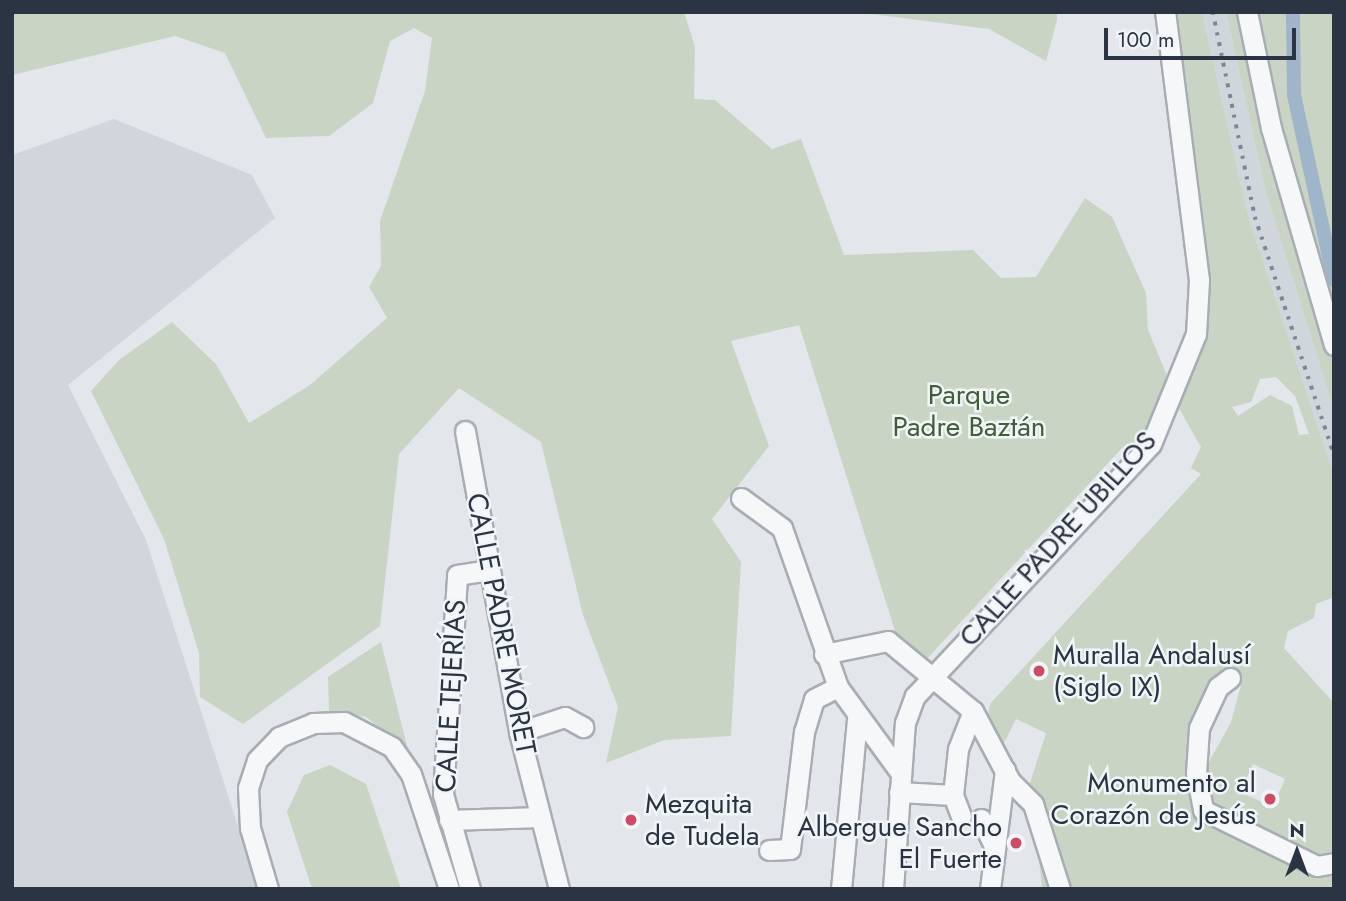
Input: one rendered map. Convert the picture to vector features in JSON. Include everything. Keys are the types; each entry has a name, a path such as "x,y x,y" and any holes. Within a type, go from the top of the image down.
{"street":[{"name":"CALLE PADRE UBILLOS","path":"893,889 905,723 929,680 1151,444 1182,376 1196,334 1199,280 1165,12"},
{"path":"1247,12 1271,128 1334,345"},
{"name":"CALLE PADRE MORET","path":"465,431 519,732 559,889"},
{"path":"741,498 782,528 824,654 838,687 899,782 953,795"},
{"name":"CALLE TEJERÍAS","path":"470,889 443,794 457,575 490,570"},
{"path":"824,654 888,641 929,680 973,711 1005,770 1033,804 1060,889"},
{"path":"1230,678 1218,687 1199,728 1196,773 1203,810 1317,866 1334,863"},
{"path":"769,850 790,849 814,699 838,687"},
{"path":"961,816 953,795 958,749 973,711"},
{"path":"519,732 565,717 583,727"},
{"path":"841,889 857,719"},
{"name":"CALLE TEJERÍAS","path":"268,889 250,828 248,788 257,760 279,737 313,723 344,722 392,747 411,774 449,889"},
{"path":"990,889 1005,770"},
{"path":"449,820 540,817"},
{"path":"981,819 995,848"}],"shaded area":[{"path":"1202,12 1226,12 1266,193 1334,410 1334,476 1247,212"},
{"path":"114,119 252,175 275,218 68,385 146,540 258,889 12,889 12,155"}],"green space":[{"name":"Parque Padre Baztán","path":"12,12 684,12 695,47 694,99 715,100 772,149 801,139 844,255 973,250 1001,278 1036,277 1085,198 1112,217 1146,293 1148,330 1174,392 1137,457 1122,448 923,663 896,634 799,325 731,341 769,446 712,519 741,562 731,736 664,740 606,763 618,707 583,615 541,442 459,388 399,454 380,626 243,724 200,697 199,653 164,539 91,391 119,360 172,322 216,364 249,423 310,385 387,318 369,287 381,266 380,221 425,91 432,38 414,28 390,41 373,103 329,136 266,138 225,53 175,36 12,75"},
{"path":"855,12 1057,12 1057,20 1046,61 989,29"},
{"path":"1165,12 1202,12 1247,212 1334,476 1334,597 1316,604 1314,618 1288,631 1284,648 1334,703 1334,889 1042,889 1037,836 1042,805 1029,786 1046,733 1016,719 1002,747 987,721 990,704 1201,474 1191,468 1201,447 1173,398 1197,335","holes":["1276,377 1295,396 1309,434 1299,435 1292,406 1270,395 1238,416 1232,407 1251,402 1260,379","1235,670 1241,685 1231,722 1203,773 1191,772 1188,741 1198,707 1214,681","1253,764 1285,779 1273,807 1240,792"]},
{"path":"1226,12 1334,12 1334,410 1266,193"},
{"path":"381,642 408,750 366,717 329,711 328,677"},
{"path":"330,765 366,784 401,889 312,889 287,812 304,775"}],"waterway":[{"path":"1293,12 1294,95 1334,280"}],"railway":[{"path":"1213,12 1255,217 1334,454"}],"place":[{"name":"Muralla Andalusí (Siglo IX)","path":"1039,671"},
{"name":"Monumento al Corazón de Jesús","path":"1270,799"},
{"name":"Mezquita de Tudela","path":"631,820"},
{"name":"Albergue Sancho El Fuerte","path":"1016,843"}]}
